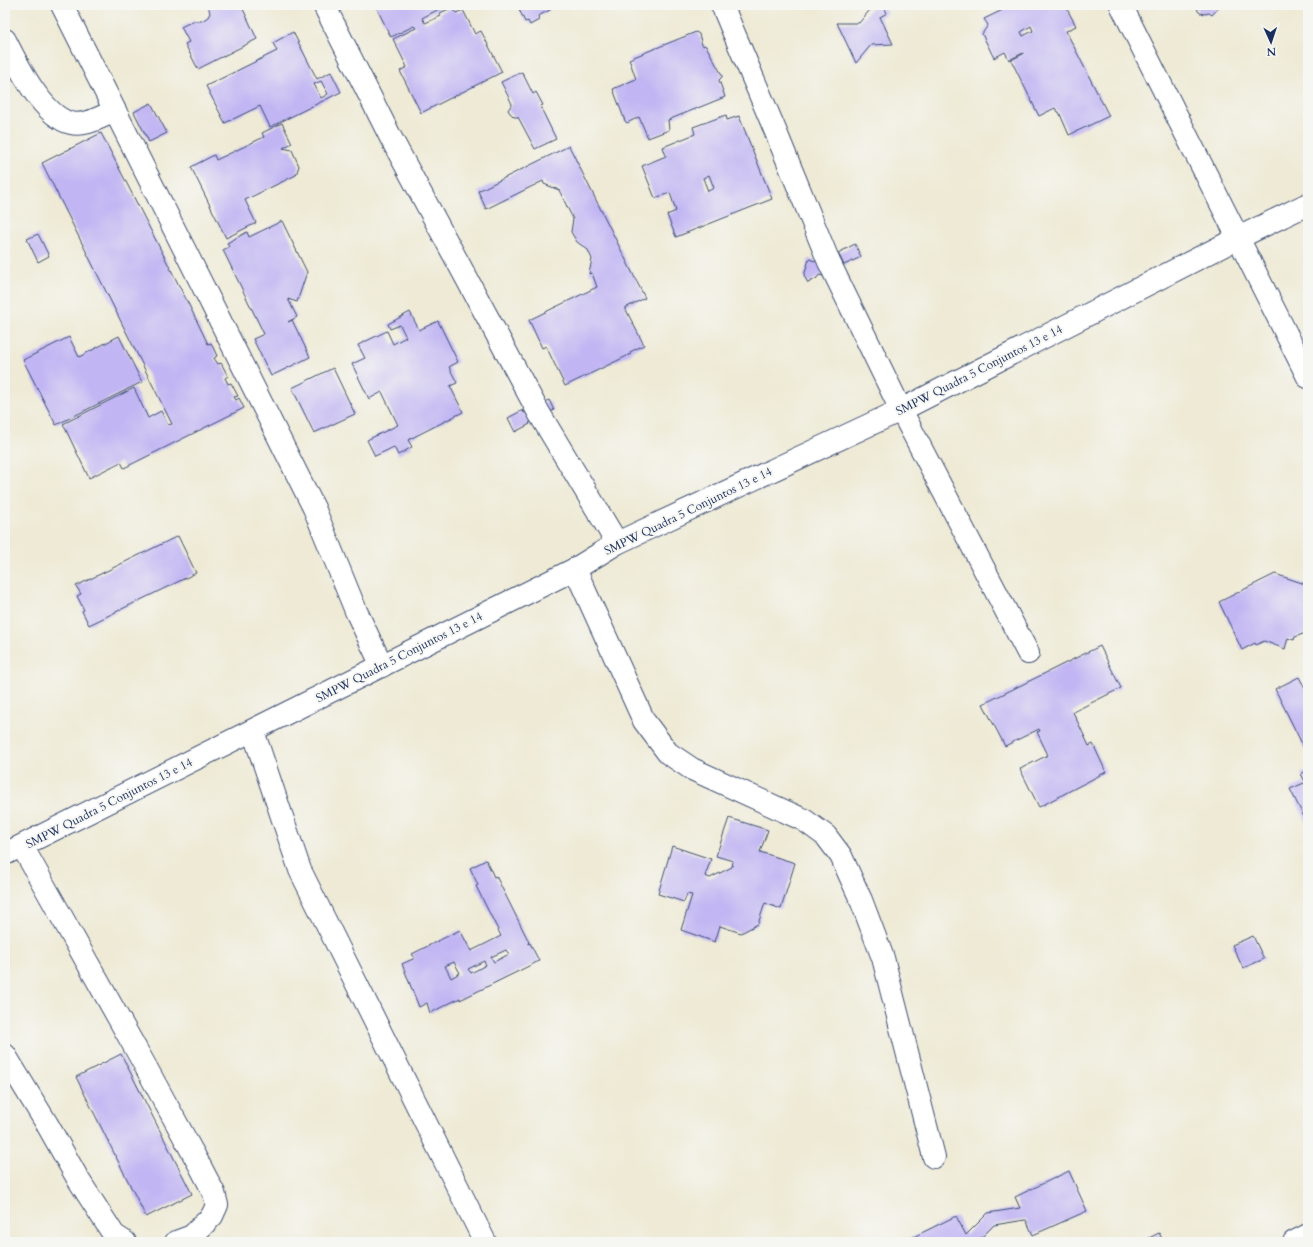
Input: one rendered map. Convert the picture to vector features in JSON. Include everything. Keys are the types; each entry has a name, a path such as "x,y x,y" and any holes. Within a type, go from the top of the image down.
{"street":[{"path":"62,5 314,508 356,612 382,666"},
{"path":"324,5 391,138 539,413 616,543"},
{"path":"722,5 829,262 901,410 1028,653"},
{"path":"1121,5 1308,377"},
{"path":"5,40 33,90 57,117 71,124 82,123 115,111"},
{"name":"SMPW Quadra 5 Conjuntos 13 e 14","path":"14,850 575,568 616,543 901,410 1238,238 1308,204"},
{"path":"575,568 644,722 668,753 692,769 804,820 826,836 841,856 861,900 883,958 934,1157"},
{"path":"253,731 300,870 485,1242"},
{"path":"14,850 200,1166 214,1193 217,1205 212,1216 192,1236 176,1242"},
{"path":"5,1056 47,1124 78,1179 114,1236 126,1242"},
{"path":"1294,1242 1308,1235"}],"building":[{"path":"208,5 245,5 243,9 257,39 198,69 185,44 189,42 181,27 193,21 202,21 208,17 210,13"},
{"path":"375,5 440,5 441,8 422,18 425,23 441,16 440,13 453,7 456,13 463,10 475,34 481,31 502,72 421,113 400,71 407,67 393,39 416,28 414,26 391,37"},
{"path":"517,5 548,5 550,10 538,16 539,20 530,25 528,21 525,22"},
{"path":"874,5 875,7 883,5 887,13 880,17 893,44 871,45 856,63 837,23 859,23"},
{"path":"1013,5 1065,5 1076,26 1066,31 1109,116 1069,135 1059,112 1055,108 1039,116 1011,60 1023,53 1009,60 1005,52 994,58 982,34 988,25 984,19","holes":["1031,26 1033,31 1023,36 1021,32"]},
{"path":"1197,5 1221,5 1212,15 1209,13 1200,13"},
{"path":"293,32 317,79 331,72 341,92 270,127 260,106 225,123 206,86 277,51 273,43","holes":["321,81 328,94 321,98 314,84"]},
{"path":"696,32 699,34 702,45 706,46 722,75 719,80 725,97 668,120 669,130 648,138 639,117 627,123 625,121 613,89 636,79 629,59"},
{"path":"522,72 533,94 536,92 543,105 540,106 556,139 535,149 518,117 514,117 508,110 512,104 501,82"},
{"path":"151,103 167,133 149,142 134,112"},
{"path":"726,115 727,120 739,116 772,199 676,237 667,215 676,211 670,193 655,198 642,166 666,156 663,147 695,134 693,127","holes":["709,175 714,188 708,191 703,178"]},
{"path":"282,123 292,143 283,148 292,150 299,166 296,175 245,200 256,223 226,238 191,167 214,155 216,160 264,137 262,133"},
{"path":"101,133 208,344 211,343 217,356 214,358 218,364 221,363 228,376 225,378 228,384 231,383 238,396 234,397 236,400 239,398 244,408 124,468 121,462 89,478 63,424 134,388 148,418 161,411 168,425 172,424 42,163"},
{"path":"569,146 645,298 625,308 644,345 630,352 631,354 565,386 546,346 542,348 529,320 597,287 592,273 589,274 592,259 588,250 577,242 571,232 573,219 559,190 544,184 543,181 486,209 478,191"},
{"path":"282,221 307,272 297,302 288,299 297,317 288,322 292,320 310,357 271,376 253,339 264,334 223,250 229,247 227,243 247,232 249,237"},
{"path":"38,234 49,256 38,262 27,239"},
{"path":"855,244 861,257 844,265 838,253"},
{"path":"809,259 818,262 825,275 819,275 817,278 808,283 804,276"},
{"path":"410,312 419,330 438,321 458,362 449,367 457,383 450,386 463,412 408,440 412,447 398,455 394,447 375,456 367,440 398,425 382,392 369,399 352,364 365,358 358,345 387,331 393,344 406,337 400,325 390,329 388,324"},
{"path":"119,336 142,382 56,425 23,360 69,337 79,357"},
{"path":"333,368 355,414 314,433 292,388"},
{"path":"549,400 554,410 515,432 508,418 523,410 524,413"},
{"path":"178,536 196,573 89,625 77,596 81,594 76,586"},
{"path":"1275,574 1308,585 1308,632 1295,637 1294,640 1288,638 1285,649 1264,641 1256,645 1255,643 1242,650 1219,602"},
{"path":"1100,646 1121,688 1073,712 1089,746 1093,744 1106,772 1039,807 1020,769 1048,755 1037,732 1040,731 1039,729 1005,746 983,704"},
{"path":"1299,677 1308,694 1308,756 1275,689"},
{"path":"1308,770 1308,787 1301,774"},
{"path":"1304,783 1308,791 1308,825 1290,789"},
{"path":"729,818 768,830 760,852 795,863 781,909 765,903 758,924 741,933 720,926 715,942 681,930 692,895 687,894 684,902 658,894 672,846 711,859 705,876 710,878 732,867 733,861 716,856"},
{"path":"486,860 494,877 496,876 529,942 528,944 530,943 539,961 430,1013 427,1003 419,1007 402,964 415,958 412,954 460,930 471,951 501,936 476,886 478,885 470,868","holes":["506,950 509,954 494,962 491,957","484,961 486,965 471,973 468,969","454,962 460,973 451,978 445,966"]},
{"path":"1253,936 1264,959 1243,968 1232,945"},
{"path":"121,1054 192,1194 146,1217 76,1077"},
{"path":"1069,1171 1087,1211 1033,1235 1025,1220 994,1225 977,1242 903,1242 956,1216 966,1235 988,1213 1020,1208 1015,1197"},
{"path":"1159,1233 1164,1242 1141,1242"}]}
